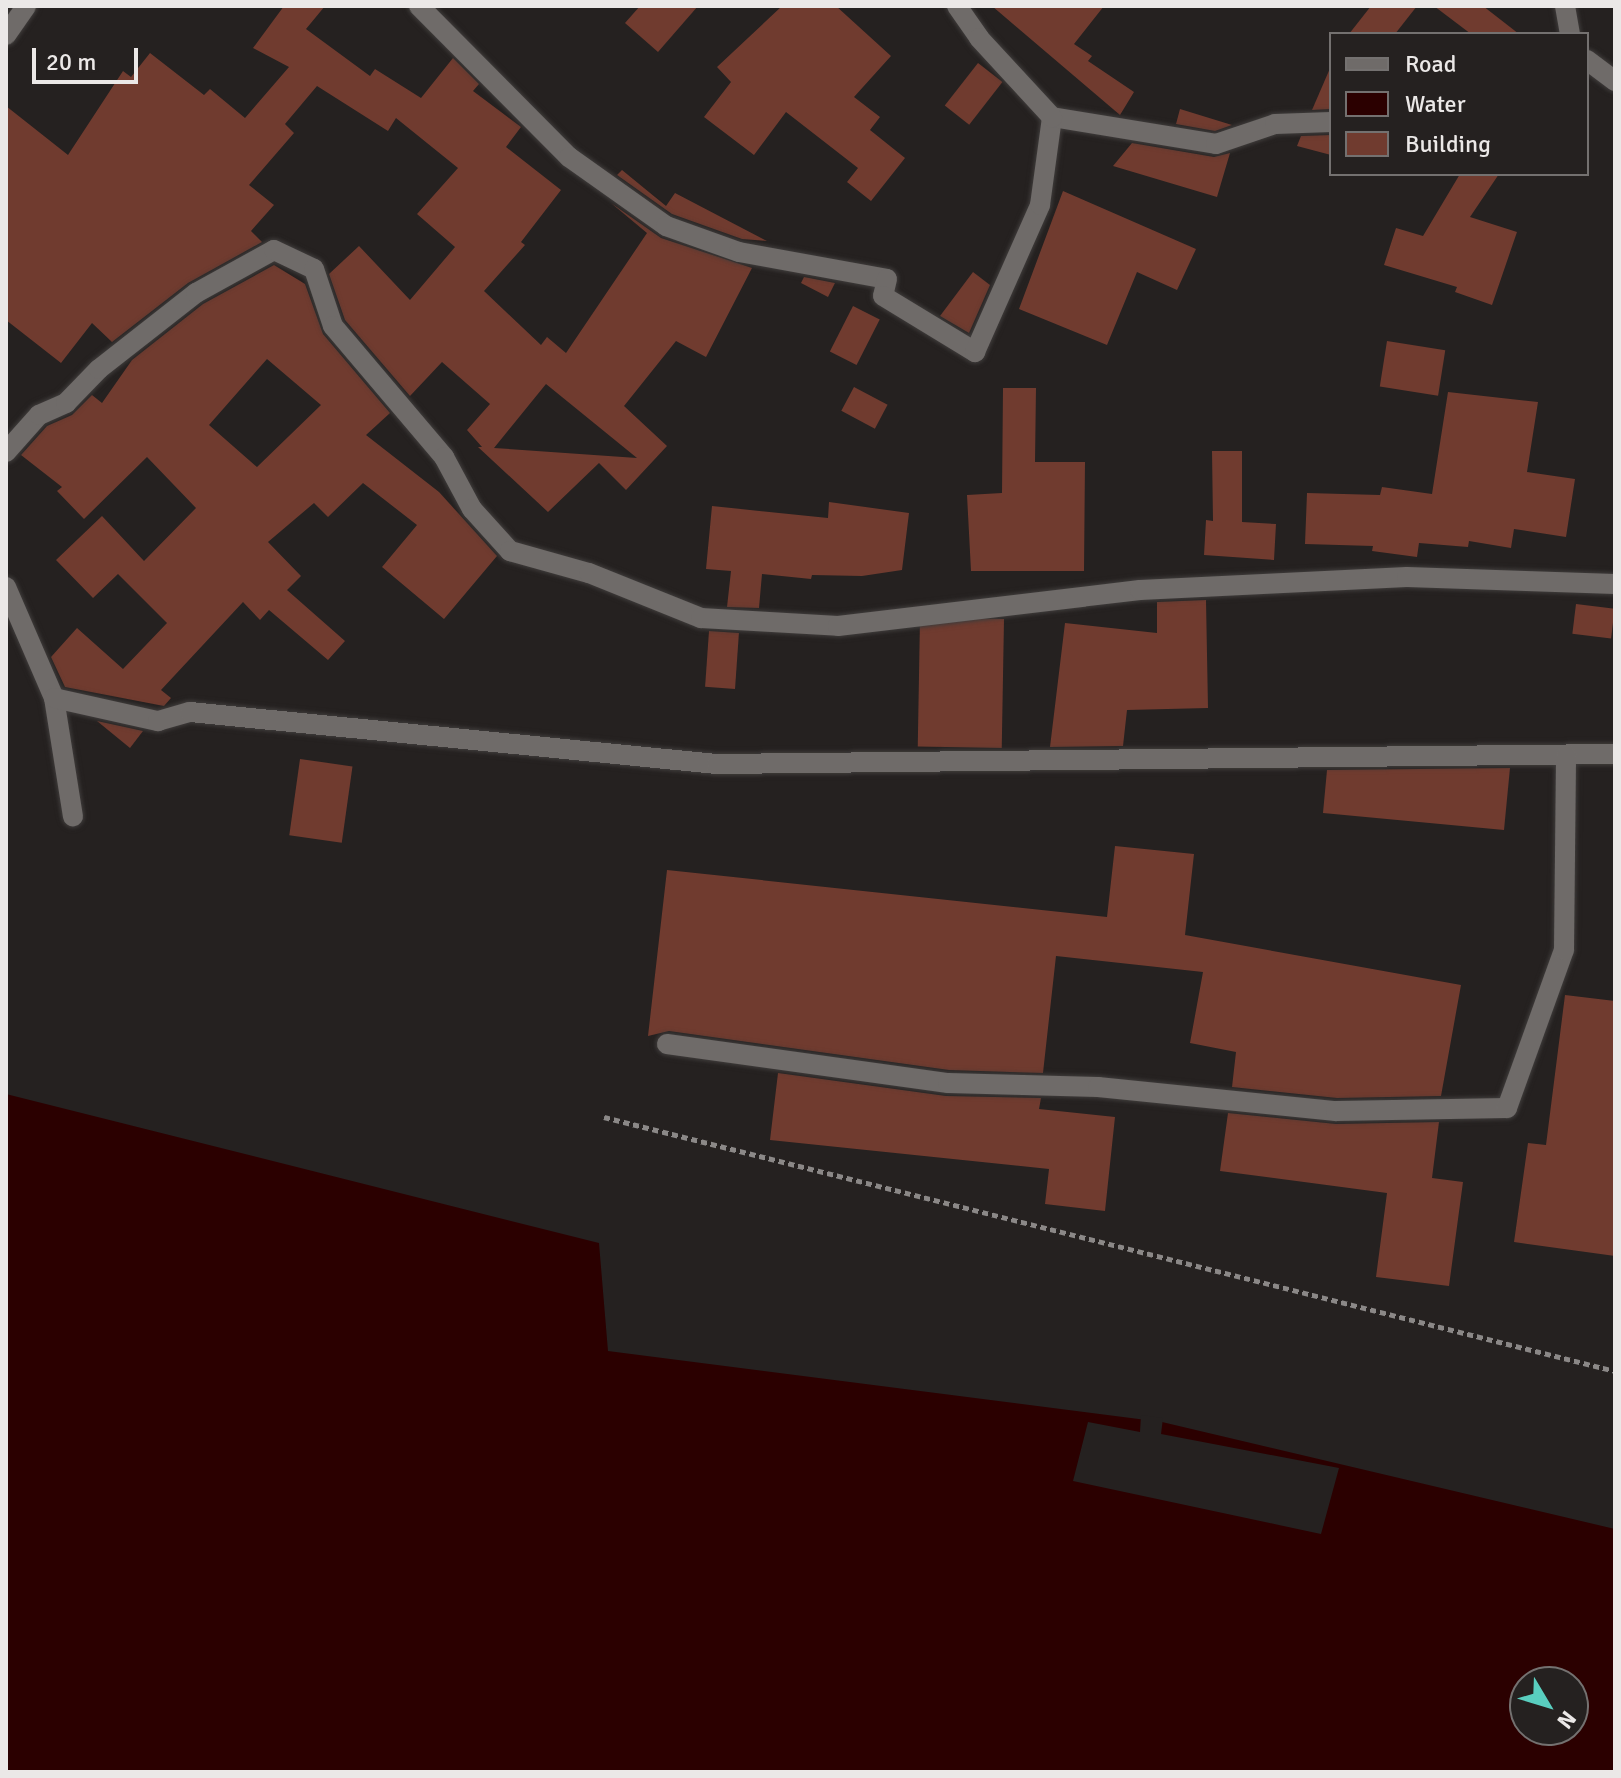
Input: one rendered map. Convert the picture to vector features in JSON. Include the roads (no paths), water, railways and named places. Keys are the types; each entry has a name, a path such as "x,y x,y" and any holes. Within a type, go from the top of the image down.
{"street":[{"path":"6,35 26,6"},
{"path":"419,6 569,157 666,226 739,252 887,279 883,296 975,352 1040,205 1052,117"},
{"path":"957,6 979,38 1052,117 1216,144 1275,124 1329,122"},
{"path":"1565,6 1570,32"},
{"path":"1589,62 1615,81"},
{"path":"6,452 39,415 66,403 99,369 196,293 274,250 314,269 333,326 444,457 472,509 510,551 589,573 701,618 838,626 1140,590 1407,577 1615,584"},
{"path":"6,587 54,698 73,816"},
{"path":"54,698 158,721 190,712 717,764 1615,754"},
{"path":"667,1044 948,1083 1098,1087 1336,1111 1507,1108 1564,950 1566,756"}],"water":[{"path":"6,1094 599,1243 608,1351 1162,1422 1615,1529 1615,1772 6,1772"}]}
